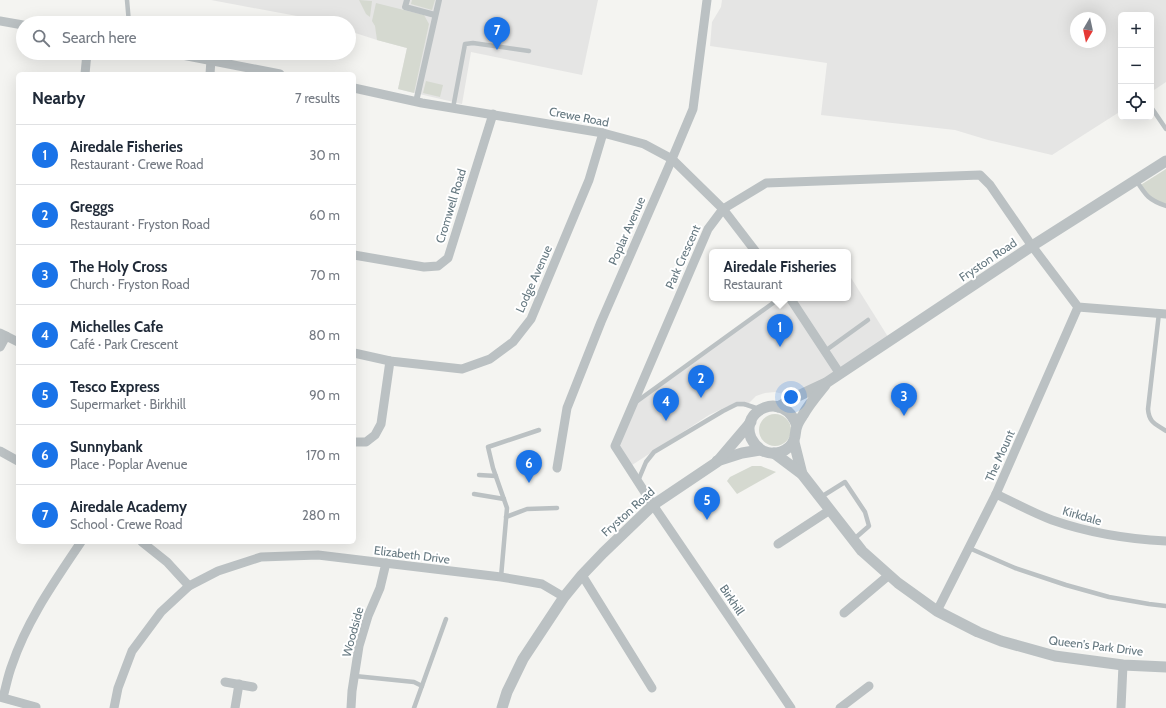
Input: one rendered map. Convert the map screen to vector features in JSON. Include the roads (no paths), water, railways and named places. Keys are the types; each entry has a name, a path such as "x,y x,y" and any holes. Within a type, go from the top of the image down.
{"street":[{"path":"407,0 405,7 435,15"},
{"path":"416,102 439,0"},
{"name":"Poplar Avenue","path":"557,468 567,408 601,322 693,109 707,0"},
{"path":"0,21 16,24"},
{"path":"85,72 86,60"},
{"path":"210,72 211,60 270,72"},
{"name":"Crewe Road","path":"356,88 416,102 603,133 644,144 672,159 723,209 754,249"},
{"name":"Cromwell Road","path":"356,255 424,267 438,266 448,258 493,114"},
{"name":"Lodge Avenue","path":"356,353 390,361 462,369 490,359 512,342 531,319 589,180 603,133"},
{"name":"Fryston Road","path":"717,462 751,422 754,415 760,410 768,407 778,407 826,383 1032,246 1166,161"},
{"name":"Park Crescent","path":"653,505 615,446 708,229 723,209 766,183 980,175 990,185 1032,246"},
{"path":"1032,246 1078,307 1163,313"},
{"path":"793,301 840,374"},
{"name":"The Mount","path":"937,611 996,494 1078,307"},
{"path":"0,347 3,334 16,341"},
{"path":"356,442 366,442 376,435 381,424 390,361"},
{"name":"Fryston Road","path":"794,442 797,433 797,426 806,409 826,383"},
{"path":"778,407 785,409 791,414 797,426"},
{"path":"751,422 750,436 754,444 760,450"},
{"path":"774,454 785,450 794,442"},
{"name":"Queen's Park Drive","path":"794,442 802,474"},
{"name":"Fryston Road","path":"502,708 507,692 523,659 564,597 602,553 653,505 717,462 742,453 760,450 774,454"},
{"path":"1,453 16,460"},
{"name":"Queen's Park Drive","path":"774,454 802,474 862,551 898,583 937,611 978,632 1001,641 1055,656 1123,665 1166,666"},
{"name":"Kirkdale","path":"996,494 1052,520 1098,534 1166,542"},
{"name":"Birkhill","path":"653,505 791,708"},
{"path":"778,544 830,510"},
{"path":"36,707 2,697 12,665 26,630 46,595 80,544"},
{"path":"144,544 167,562 189,586"},
{"name":"Elizabeth Drive","path":"114,708 118,688 132,651 161,612 189,586 218,571 261,557 318,555 500,577 542,584 564,597"},
{"name":"Woodside","path":"351,708 359,646 368,616 380,588 386,563"},
{"path":"582,575 652,688"},
{"path":"844,613 889,575"},
{"path":"1121,708 1123,665"},
{"path":"225,682 253,687"},
{"path":"235,708 239,684"},
{"path":"840,708 869,686"}],"lane":[{"path":"127,0 128,16"},
{"path":"453,108 465,44 473,43 529,51"},
{"path":"1154,111 1166,129"},
{"path":"1136,180 1146,196 1157,203 1166,206"},
{"path":"632,405 776,301"},
{"path":"1163,313 1148,417 1152,422 1166,431"},
{"path":"825,351 868,320"},
{"path":"638,481 646,462 654,452 716,415 737,404 744,404 760,410"},
{"path":"500,577 507,508 493,468 488,447 539,430"},
{"path":"479,475 496,476"},
{"path":"820,498 845,482 865,512 869,526 853,540"},
{"path":"474,494 504,499"},
{"path":"506,517 526,509 557,508"},
{"path":"969,548 1015,568 1066,585 1109,596 1166,606"},
{"path":"414,708 446,619"},
{"path":"355,676 414,682 422,686"}],"place":[{"name":"Airedale Academy","path":"497,50"},
{"name":"Airedale Fisheries","path":"780,347"},
{"name":"Greggs","path":"701,398"},
{"name":"The Holy Cross","path":"904,416"},
{"name":"Michelles Cafe","path":"666,421"},
{"name":"Sunnybank","path":"529,483"},
{"name":"Tesco Express","path":"707,520"}]}
